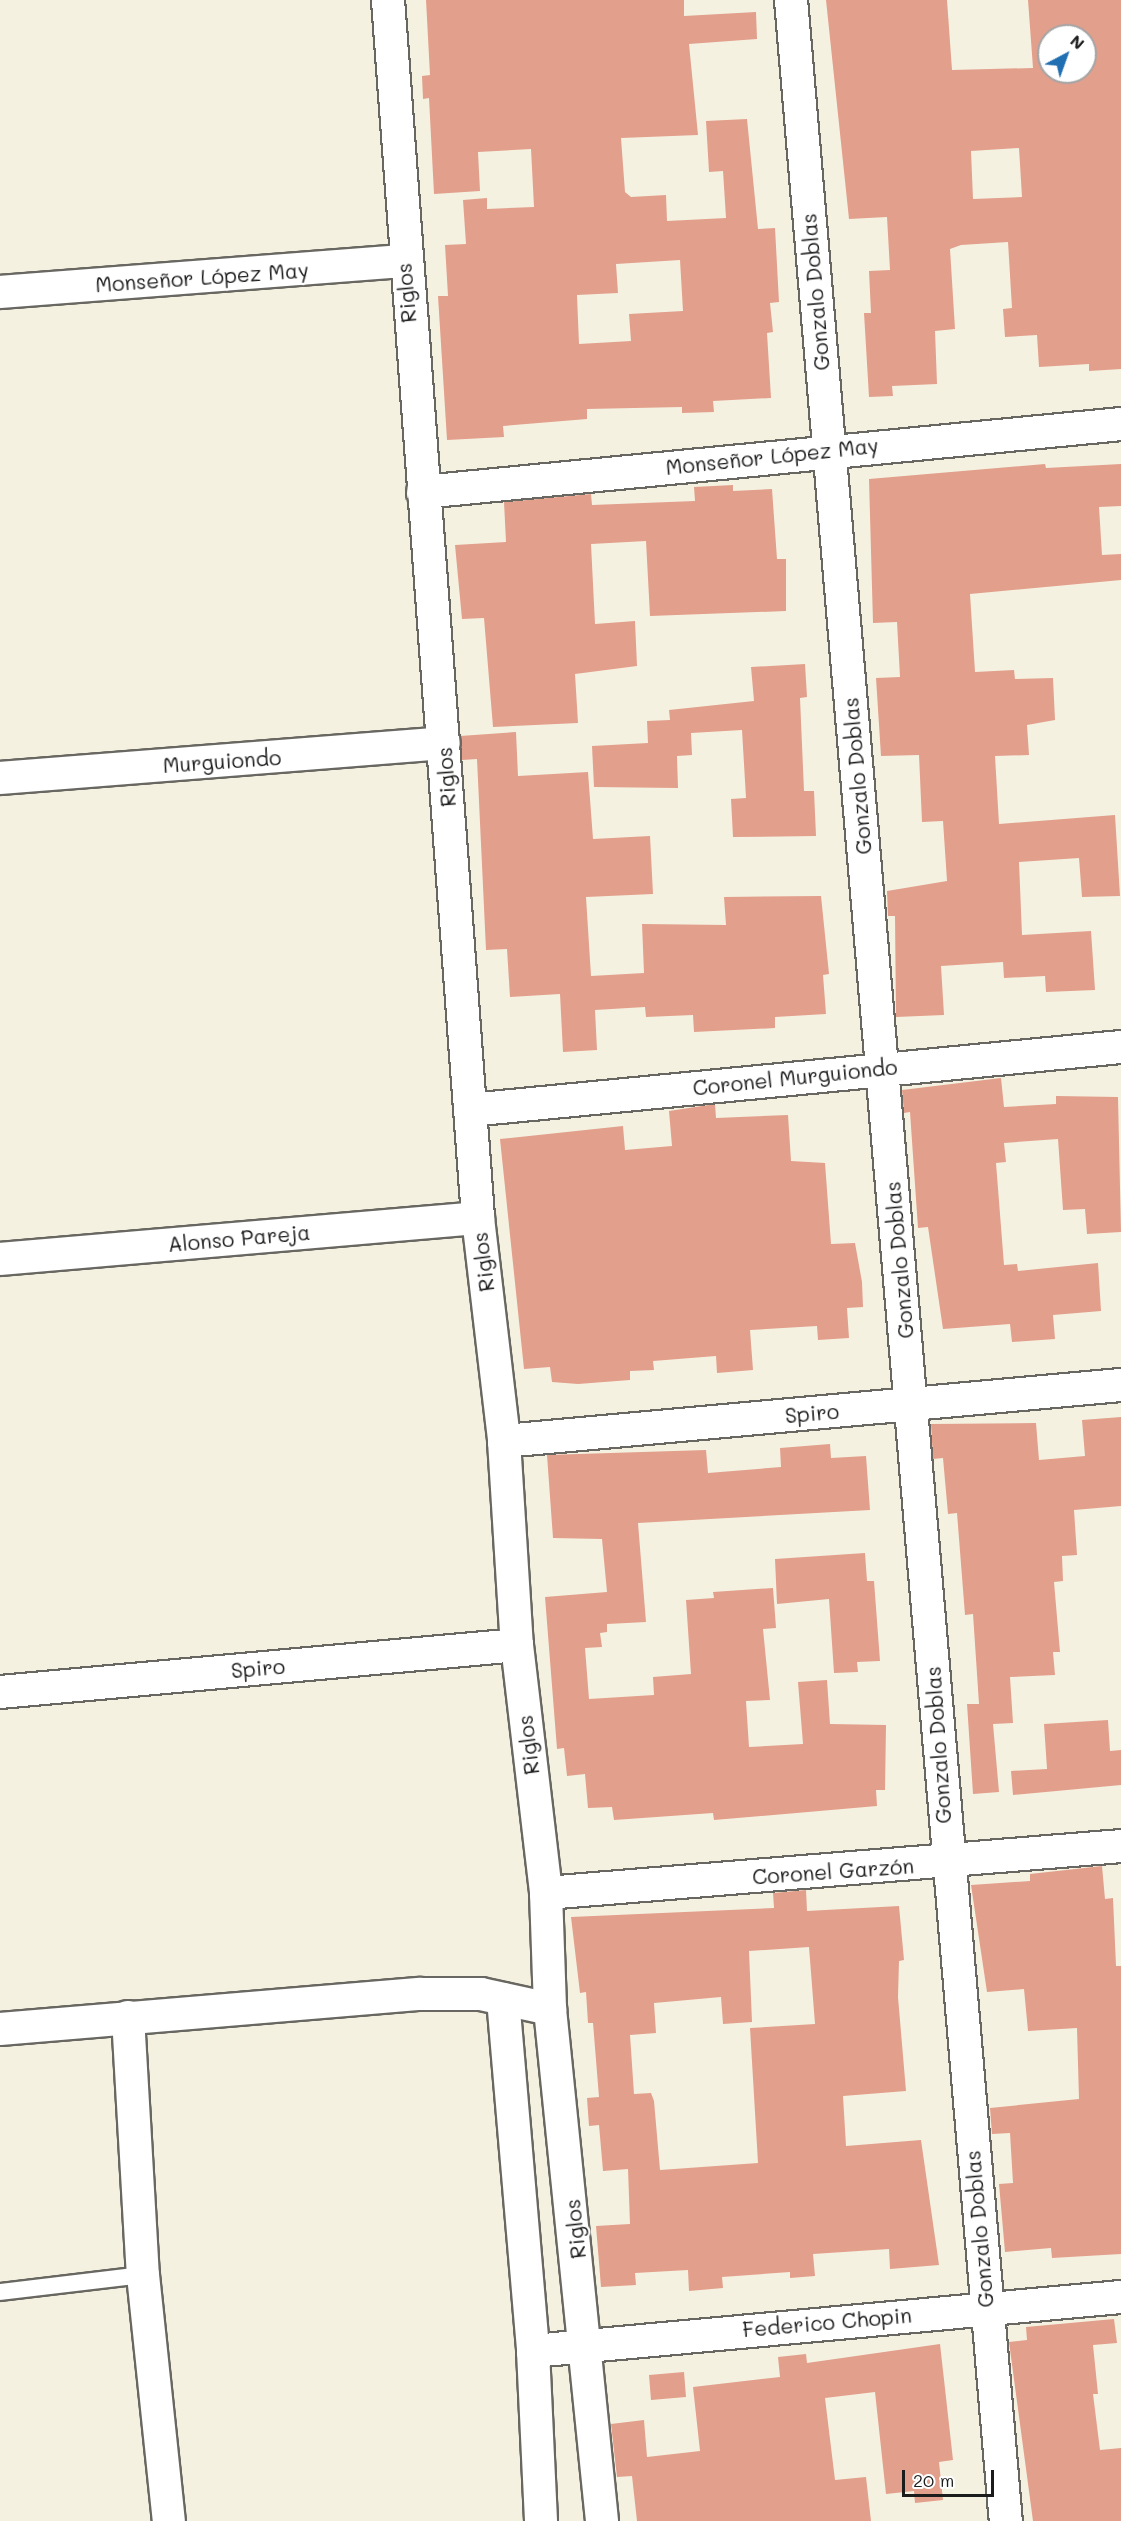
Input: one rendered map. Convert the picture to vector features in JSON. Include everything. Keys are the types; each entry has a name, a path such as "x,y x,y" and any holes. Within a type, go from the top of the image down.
{"street":[{"name":"Riglos","path":"388,0 403,261 444,743 478,1218 504,1441 517,1645 546,1893 550,2009 587,2343 602,2521"},
{"name":"Gonzalo Doblas","path":"791,0 912,1404 986,2309 1006,2521"},
{"name":"Monseñor López May","path":"0,292 403,261"},
{"name":"Monseñor López May","path":"423,492 829,449 1121,424"},
{"name":"Murguiondo","path":"0,778 444,743"},
{"name":"Coronel Murguiondo","path":"470,1110 1121,1047"},
{"name":"Alonso Pareja","path":"0,1259 478,1218"},
{"name":"Spiro","path":"504,1441 1121,1384"},
{"name":"Spiro","path":"0,1692 517,1645"},
{"name":"Coronel Garzón","path":"546,1893 948,1862 1121,1846"},
{"path":"0,2029 363,1997 481,1994 550,2009"},
{"path":"502,1999 533,2351 541,2521"},
{"path":"128,2017 143,2276 169,2521"},
{"name":"Federico Chopin","path":"533,2351 587,2343 1121,2297"}],"lane":[{"path":"0,2292 143,2276"}],"building":[{"path":"426,0 684,0 684,16 756,12 757,39 689,44 698,135 621,138 625,192 631,197 666,195 667,221 726,218 723,171 709,172 706,121 747,119 758,229 775,228 779,302 770,303 773,332 767,333 771,398 713,401 714,412 682,413 682,407 587,409 587,419 503,426 504,437 447,440 438,296 448,296 445,245 466,244 463,200 487,198 487,209 534,207 531,149 478,152 480,191 434,194 429,98 423,99 422,76 430,75","holes":["680,260 683,311 629,314 631,341 579,344 577,295 618,293 616,264"]},
{"path":"826,0 947,0 952,70 1033,68 1028,0 1121,0 1121,369 1089,371 1089,364 1039,367 1037,335 1005,337 1003,309 1012,308 1008,242 961,245 950,249 955,329 935,331 937,384 892,386 893,396 869,397 864,313 871,313 869,271 890,270 887,217 849,219","holes":["1019,148 1022,197 973,199 971,151"]},
{"path":"1045,464 1046,468 1121,464 1121,506 1099,507 1102,555 1121,554 1121,580 970,594 975,672 1014,670 1015,679 1053,678 1055,720 1027,725 1029,755 995,756 999,824 1115,815 1120,896 1082,897 1079,858 1019,862 1022,935 1091,931 1095,990 1046,992 1045,976 1004,978 1003,962 941,966 944,1015 896,1017 895,916 888,916 887,891 947,881 943,821 922,822 919,755 881,756 876,678 900,677 897,622 873,623 869,479"},
{"path":"733,485 733,491 772,489 777,559 786,559 786,611 650,616 646,541 591,544 595,624 635,621 637,666 575,674 578,723 493,727 484,618 462,619 455,545 506,542 504,502 591,494 592,505 695,501 694,487"},
{"path":"805,664 807,697 800,698 804,791 814,791 816,836 733,837 731,799 746,798 742,730 691,733 692,755 677,756 678,788 594,787 592,746 648,743 647,721 670,720 669,710 754,701 751,667"},
{"path":"516,732 518,776 588,772 593,839 650,836 653,894 586,897 591,976 644,973 642,924 726,925 724,897 821,896 829,974 823,975 826,1014 775,1017 775,1028 694,1032 693,1015 646,1017 645,1007 595,1010 597,1050 563,1052 560,994 510,997 507,949 486,950 477,759 462,760 460,736"},
{"path":"1001,1078 1004,1107 1056,1104 1056,1096 1118,1097 1121,1232 1087,1234 1085,1209 1063,1210 1058,1139 1004,1143 1006,1162 996,1163 1004,1265 1017,1264 1018,1271 1098,1263 1101,1311 1053,1315 1055,1339 1012,1342 1010,1324 943,1329 928,1227 918,1228 910,1112 904,1113 902,1090"},
{"path":"715,1104 716,1118 788,1115 791,1161 825,1163 831,1244 855,1243 862,1282 863,1307 847,1308 849,1338 818,1340 817,1326 750,1330 753,1370 717,1373 716,1356 653,1361 654,1370 630,1371 630,1380 578,1384 552,1382 550,1367 524,1369 500,1139 623,1126 625,1150 672,1146 669,1111"},
{"path":"1121,1417 1121,1506 1074,1510 1077,1555 1062,1556 1063,1581 1054,1582 1060,1652 1053,1652 1055,1675 1010,1677 1013,1723 993,1724 999,1792 973,1794 967,1704 979,1704 973,1614 965,1615 957,1513 948,1514 943,1458 933,1459 931,1424 1036,1423 1039,1460 1085,1456 1082,1420"},
{"path":"830,1444 831,1458 866,1456 870,1510 638,1523 646,1622 607,1624 607,1632 600,1633 602,1647 585,1648 589,1699 654,1695 653,1677 691,1674 686,1600 714,1598 713,1592 773,1588 776,1628 763,1629 770,1700 746,1701 749,1747 803,1744 798,1682 827,1680 830,1724 886,1725 885,1790 876,1790 877,1806 714,1820 713,1813 614,1820 612,1807 588,1808 585,1774 567,1776 564,1748 557,1749 545,1597 607,1592 602,1539 553,1538 547,1455 706,1450 708,1473 781,1467 780,1448"},
{"path":"865,1553 867,1581 874,1581 880,1661 857,1662 858,1672 834,1673 829,1599 777,1604 775,1559"},
{"path":"1108,1720 1110,1751 1121,1750 1121,1785 1013,1795 1011,1771 1047,1769 1044,1724"},
{"path":"1102,1866 1105,1899 1113,1898 1116,1966 1121,1966 1121,2254 1052,2258 1051,2248 1005,2252 999,2184 1013,2183 1010,2133 992,2134 990,2108 1079,2099 1077,2028 1028,2031 1024,1989 987,1992 971,1885 1030,1881 1030,1874"},
{"path":"806,1890 807,1911 899,1906 904,1960 899,1961 898,1997 906,2091 843,2096 846,2146 921,2140 939,2265 890,2269 889,2249 813,2254 815,2276 790,2278 790,2272 722,2277 723,2288 689,2291 688,2270 635,2273 636,2285 601,2287 596,2226 630,2224 628,2169 603,2171 599,2125 589,2126 587,2098 599,2097 593,2023 588,2023 586,1992 580,1993 571,1917 774,1908 773,1893","holes":["809,1947 815,2024 750,2028 758,2163 660,2170 654,2101 651,2093 634,2094 630,2035 656,2033 654,2003 721,1997 723,2024 752,2022 749,1951"]},
{"path":"1114,2319 1117,2343 1093,2345 1098,2394 1093,2394 1100,2450 1121,2448 1121,2521 1033,2521 1009,2342 1027,2340 1026,2327"},
{"path":"940,2344 953,2460 939,2462 943,2500 915,2503 914,2491 886,2494 875,2392 825,2398 835,2480 866,2477 871,2521 637,2521 632,2476 617,2477 611,2424 644,2420 647,2457 700,2451 693,2387 780,2377 778,2357 806,2354 807,2363"},
{"path":"684,2372 686,2397 651,2400 649,2375"}]}
